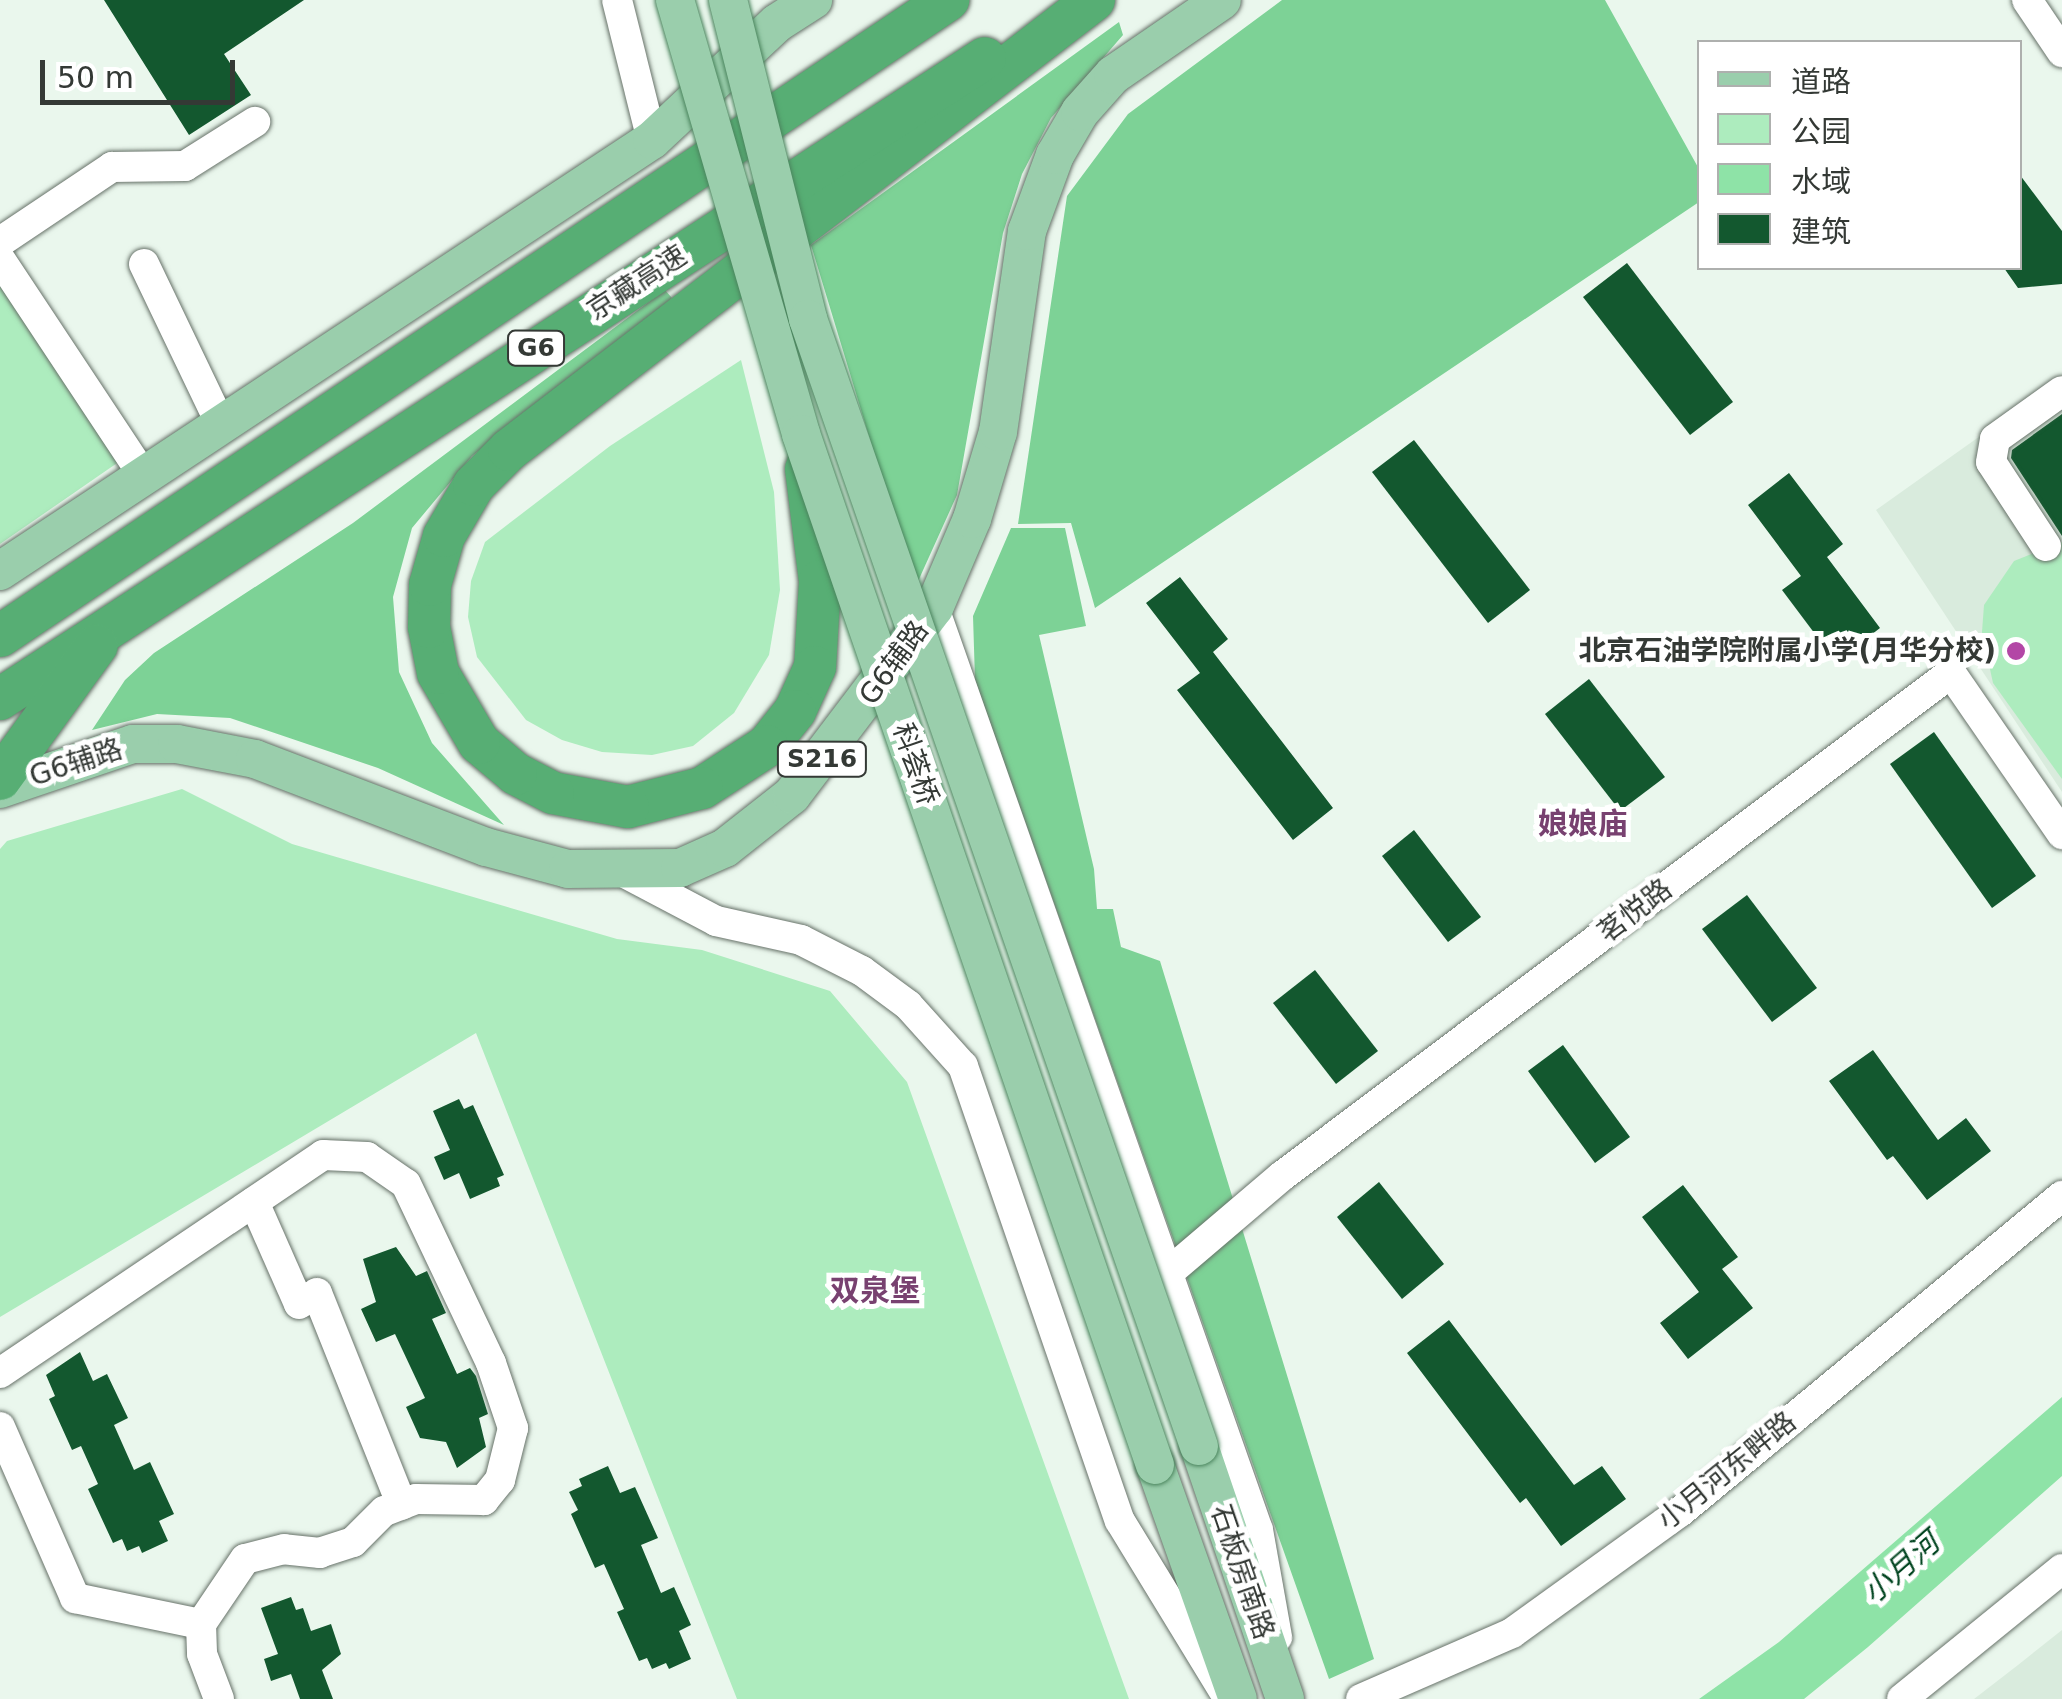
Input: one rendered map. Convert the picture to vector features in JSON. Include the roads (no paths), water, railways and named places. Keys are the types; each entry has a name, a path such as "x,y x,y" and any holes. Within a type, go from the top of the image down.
{"highway":[{"name":"G6","path":"0,636 948,0"},
{"name":"京藏高速","path":"0,698 1074,0"},
{"path":"801,434 820,598 815,666 795,711 738,770 702,788 628,807 553,794 516,774 456,712 438,673 429,627 430,585 454,519 474,485 509,450 1094,0"},
{"path":"0,623 52,600"},
{"path":"0,778 114,622"}],"main road":[{"name":"科荟桥","path":"675,0 801,434 1156,1465"},
{"name":"科荟桥","path":"728,0 814,337 1199,1446"},
{"path":"0,571 652,140 774,12 813,0"},
{"name":"G6辅路","path":"0,789 132,744 218,748 502,852 568,870 626,873 680,868 725,848 792,794 934,608 972,519 998,432 1027,232 1055,156 1080,112 1113,75 1222,0"},
{"name":"石板房南路","path":"1199,1446 1286,1699"},
{"name":"石板房南路","path":"1156,1465 1238,1699"}],"street":[{"path":"617,0 652,140"},
{"path":"2027,0 2062,52"},
{"path":"0,242 112,168 185,166 255,122"},
{"path":"0,259 145,478"},
{"path":"144,264 222,427"},
{"path":"2046,546 1991,462 1994,439 2062,391"},
{"path":"934,608 1258,1530 1286,1699"},
{"name":"茗悦路","path":"1168,1273 1282,1176 1951,673 2062,834"},
{"path":"626,873 716,921 801,940 862,971 908,1005 963,1066 1120,1521 1229,1699"},
{"path":"0,1373 323,1155 367,1157 406,1184 446,1264 513,1428 500,1480 484,1500 402,1504 384,1512 353,1542 320,1554 284,1549 245,1559 201,1624 202,1654 219,1699"},
{"name":"小月河东畔路","path":"1361,1699 1512,1633 1558,1600 1680,1512 2062,1196"},
{"path":"254,1202 299,1304 318,1293 402,1504"},
{"path":"0,1427 75,1598 201,1624"},
{"path":"1902,1699 2062,1569"}],"water":[{"name":"小月河","path":"2062,1397 2062,1476 1868,1647 1804,1699 1699,1699 1779,1642"}],"place":[{"name":"北京石油学院附属小学(月华分校)","path":"2016,651"}],"district":[{"name":"娘娘庙","path":"1583,824"},
{"name":"双泉堡","path":"875,1291"}]}
